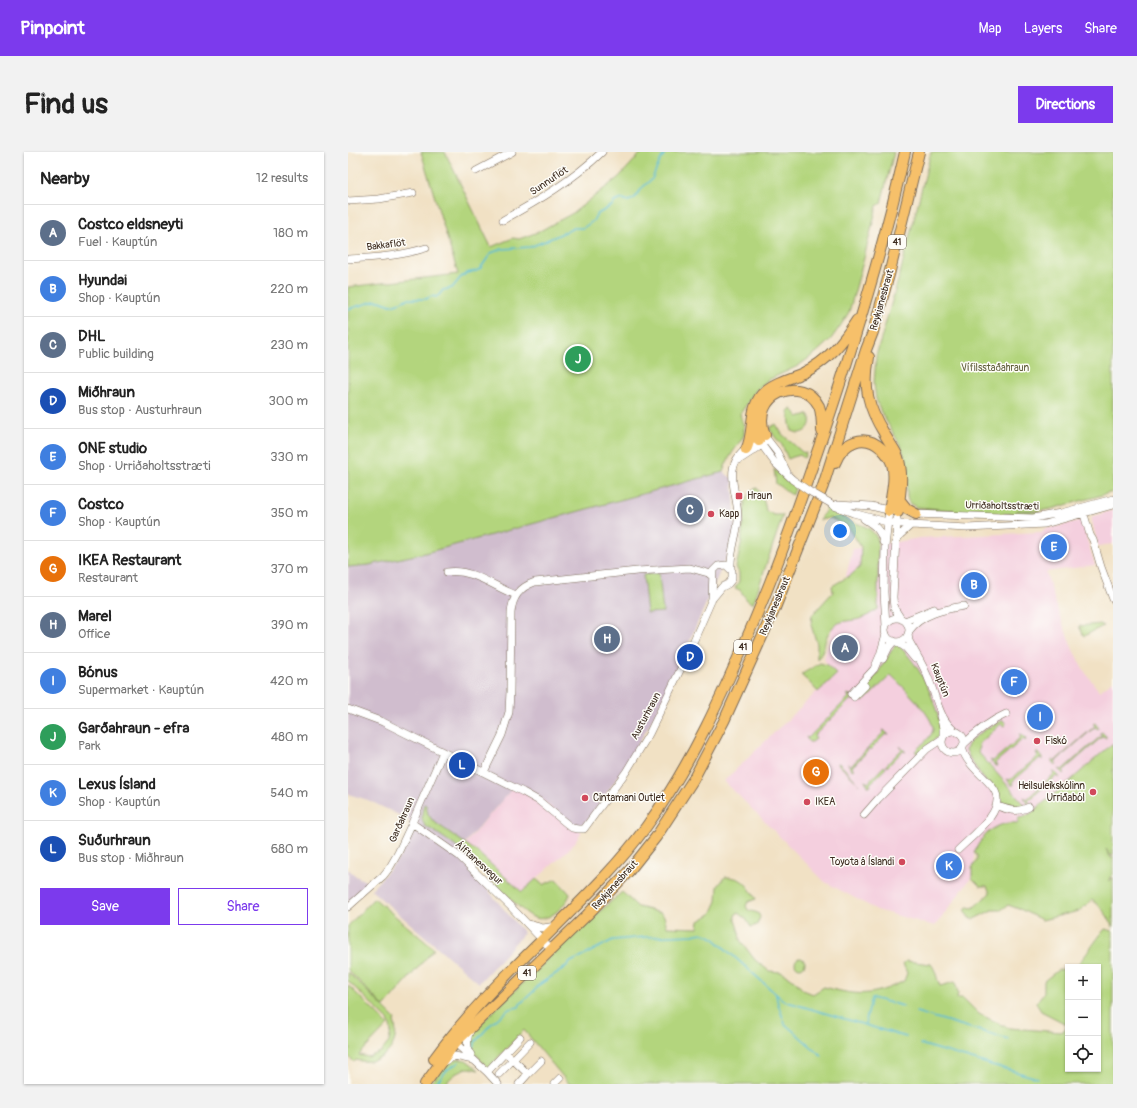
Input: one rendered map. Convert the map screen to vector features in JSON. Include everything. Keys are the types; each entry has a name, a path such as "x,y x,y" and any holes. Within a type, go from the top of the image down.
{"highway":[{"name":"Reykjanesbraut","path":"418,1084 489,994 528,953 609,874 666,797 686,763 722,694 786,542 864,310 905,152"},
{"name":"Reykjanesbraut","path":"424,1084 453,1040 471,1028 595,908 629,871 656,837 693,780 718,733 775,608 823,486 873,332 889,275 919,152"},
{"path":"747,452 751,437 752,418 757,402 766,390 815,366 831,355 843,342 864,310"},
{"path":"873,332 866,377 868,401 874,418 898,455 901,478 899,499 893,511"},
{"path":"764,441 761,418 764,408 767,403 779,392 794,390 807,394 817,403 821,414 822,437"},
{"path":"752,418 764,441"},
{"path":"806,530 814,517 838,455 846,446 858,441 863,440 874,443 885,452 891,461 893,475 893,511"},
{"path":"899,499 906,507 916,514"}],"street":[{"path":"476,172 512,152"},
{"name":"Sunnuflöt","path":"503,220 555,190 599,153"},
{"path":"348,201 379,199 413,193"},
{"name":"Bakkaflöt","path":"348,259 393,255 426,248"},
{"path":"764,441 773,460"},
{"path":"764,441 777,452 792,478"},
{"name":"Austurhraun","path":"484,772 533,797 572,828 578,830 584,828 592,820 626,772 649,734 684,663 712,599 718,592 731,582 733,576 731,568 733,543 738,519 737,502 732,478 733,470 736,463 747,452 764,441"},
{"path":"747,452 768,456 781,470 809,491 830,502 847,506 871,506 893,511 887,522 885,547 884,592 886,634 874,669 851,694 876,672 889,647 895,641 904,640 916,623 928,616 964,604 932,609 903,620 894,618 888,622 886,626"},
{"name":"Urriðaholtsstræti","path":"896,523 967,528 1045,524 1113,499"},
{"path":"830,502 834,506 853,513 896,523"},
{"name":"Urriðaholtsstræti","path":"893,511 916,514 1033,518 1113,505"},
{"path":"1085,510 1090,535 1113,599"},
{"name":"Kauptún","path":"893,511 896,523 893,585 894,608 909,627 909,641 930,680 943,716 949,726 963,739 965,756 973,767 996,791 998,800 997,806"},
{"path":"853,513 878,529 885,547"},
{"path":"895,544 900,535 911,525"},
{"name":"Austurhraun","path":"712,599 713,571 719,566 733,543"},
{"path":"348,709 383,722 484,772 502,735 509,712 510,612 513,601 519,591 528,584 547,580 637,571 695,569 719,566 731,568"},
{"path":"695,569 708,573 713,577 717,584 726,585"},
{"path":"447,572 458,571 468,574 516,595"},
{"name":"Kauptún","path":"886,634 906,648 912,655 927,682 943,728 943,747 973,767"},
{"path":"925,752 936,749 955,753 982,729 1006,714"},
{"path":"864,815 878,798 930,747 947,733 966,734 982,729"},
{"name":"Garðahraun","path":"348,908 383,876 390,867 412,823 443,752"},
{"path":"958,850 985,823 997,806 1014,811 1019,811 1029,807"},
{"name":"Álftanesvegur","path":"412,823 459,856 478,873 552,950"},
{"path":"528,953 533,939 530,926 543,928 556,926"},
{"path":"471,1028 467,1042 468,1049 474,1060"},
{"path":"487,1072 520,1037"},
{"path":"453,1040 487,1072 496,1083"},
{"path":"499,1074 530,1042"},
{"path":"506,1053 528,1074"},
{"name":"41","path":"436,1067 455,1056 474,1060"},
{"path":"519,1084 541,1061"},
{"path":"554,1084 560,1078"}],"shaded area":[{"path":"723,472 733,479 736,532 730,549 664,699 628,762 590,817 580,828 572,825 537,795 516,784 465,843 471,870 524,933 479,983 371,890 400,857 415,829 407,819 368,800 348,794 348,556 425,553"},
{"path":"1113,510 1113,544 1098,546 1091,517"},
{"path":"1081,520 1095,565 1046,572 1059,614 1073,650 1085,672 1099,691 1113,681 1113,743 1031,813 1024,817 1018,818 1019,824 1010,822 997,826 987,834 978,844 974,853 974,874 935,926 877,910 825,882 724,781 834,675 824,659 853,549 920,538 1042,532 1044,529"},
{"path":"516,784 537,795 580,828 581,833 574,844 563,855 522,892 465,844"},
{"path":"348,869 356,876 367,882 366,887 348,903"}],"green space":[{"path":"421,152 445,152 491,247 513,238 519,239 538,232 573,213 619,177 642,152 894,152 881,203 877,206 849,312 831,339 817,352 798,366 768,380 756,390 740,414 744,426 744,435 730,457 723,472 425,553 369,565 348,567 348,287 458,274"},
{"name":"Vífilsstaðahraun","path":"931,152 1113,152 1113,492 1051,509 1039,511 1017,510 1039,513 1039,515 920,511 913,509 954,510 916,507 909,503 907,497 906,461 901,446 881,412 876,399 874,384 876,356 901,270"},
{"path":"792,409 798,417 808,414 810,417 809,426 805,431 798,433 792,431 788,411"},
{"path":"776,424 782,434 802,452 806,453 804,458 800,455 788,459 782,445 769,428"},
{"path":"774,469 795,488 793,495 776,484"},
{"path":"757,488 763,499 766,511 774,515 783,515 753,604 747,600 740,590 735,588 739,581 739,573 736,567 741,545 745,501 752,490"},
{"path":"828,506 846,519 868,528 878,540 878,609 859,619 840,622 834,626 828,634 820,657 817,659 817,644 811,625 812,615 833,592 832,586 851,575 860,567 861,547 848,526 830,518 820,520"},
{"path":"659,573 663,612 647,613 643,575"},
{"path":"1101,624 1103,626 1084,636 1079,626"},
{"path":"895,645 898,645 915,664 927,686 936,709 942,734 918,755 915,751 932,733 932,724 923,709 902,686 891,675 863,702 861,697 861,693 877,674"},
{"path":"820,663 827,665 837,674 818,692 802,676 802,674"},
{"path":"849,694 853,701 851,699 814,736 816,739 809,742 806,737 808,738 849,697 847,695"},
{"path":"1003,720 1006,724 1004,726 1001,724 979,744 980,747 978,752 1025,805 1021,807 1009,806 1000,801 971,761 966,750 968,745 976,736"},
{"path":"1095,723 1098,729 1095,727 1055,762 1057,765 1052,762 1052,759 1055,761 1095,726 1093,724"},
{"path":"883,729 889,735 886,734 870,750 868,748 884,732"},
{"path":"1102,732 1106,738 1103,736 1063,771 1065,773 1063,774 1059,769 1062,770 1102,735 1100,733"},
{"path":"1019,734 1026,739 1025,741 1023,739 995,763 997,766 995,766 990,760 993,761 1021,737"},
{"path":"1113,743 1113,856 1110,855 1106,849 1111,858 1113,857 1113,875 1109,880 1110,881 1113,877 1113,929 1110,920 1105,913 1092,900 1079,911 1042,920 1008,905 1001,910 992,910 974,919 969,918 965,911 967,907 973,908 990,893 987,886 980,886 972,878 972,868 977,860 977,855 974,853 981,840 991,830 1003,824 1018,823 1018,818 1024,817 1031,813"},
{"path":"900,746 906,752 903,751 887,767 886,765 902,749"},
{"path":"867,749 868,751 852,767 854,769 852,770 848,763 851,766"},
{"path":"1036,753 1038,753 1042,760 1040,758 1012,782 1014,785 1011,785 1007,779 1010,780 1036,758 1038,756"},
{"path":"839,763 860,785 838,764"},
{"path":"884,766 886,768 870,784 871,786 869,787 865,781 868,783"},
{"path":"1052,772 1059,776 1059,778 1056,776 1028,801 1030,803 1028,804 1024,797 1027,799 1054,774"},
{"path":"424,804 426,805 428,814 433,821 476,851 522,892 536,879 543,885 556,879 570,894 568,899 561,908 546,918 540,919 529,915 514,902 473,860 425,826 422,818"},
{"path":"725,877 731,877 741,880 747,886 756,899 748,902 746,906 748,910 758,913 760,917 757,925 751,927 746,919 738,913 735,915 740,940 755,960 769,971 781,972 796,982 803,990 813,994 824,987 856,993 874,992 883,990 904,981 907,973 903,964 906,961 931,964 940,986 955,982 958,993 957,998 963,998 979,1014 1009,1028 1061,1032 1065,1029 1065,1072 1101,1072 1101,964 1078,964 1105,929 1113,931 1113,1084 569,1084 524,1030 488,1068 478,1057 471,1044 470,1034 564,943 622,892 638,907 661,913 664,916 667,927 698,928 699,921 711,914 717,901 718,886"},
{"path":"374,898 434,949 384,1007 348,970 348,926"},
{"path":"798,958 802,958 804,959 804,967 798,968 795,965 795,961"},
{"path":"1065,969 1065,1023 1041,1011 1036,1003 1044,992 1044,981 1058,970"},
{"path":"348,972 395,1019 395,1039 392,1046 381,1057 374,1060 356,1060 354,1062 348,1056 348,985 388,1025 359,1055 368,1057 381,1052 389,1042 391,1030 388,1020 348,981"},
{"path":"458,1059 466,1060 479,1070 466,1068 456,1074 445,1084 430,1084 445,1065"}],"waterway":[{"path":"348,309 375,301 380,301 391,305 407,299 426,299 432,296 436,297 443,290 452,288 461,277 467,273 480,269 491,253 502,249 530,247 574,228 583,228 593,221 596,215 613,205 614,202 623,199 628,201 634,199 643,187 652,179 661,159 666,152"},
{"path":"474,1047 475,1042 491,1024 509,1009 519,1007 537,986 566,967 569,963 613,940 693,935 700,933 712,937 784,1001 906,1037"},
{"path":"776,995 785,1024 822,1056"},
{"path":"865,1024 872,998 903,1006"},
{"path":"916,1012 1008,1039"},
{"path":"920,1044 1037,1078"},
{"path":"435,1084 447,1070 459,1062"}],"place":[{"name":"Garðahraun - efra","path":"578,359"},
{"name":"Hraun","path":"739,496"},
{"name":"DHL","path":"690,510"},
{"name":"Kapp","path":"711,514"},
{"name":"ONE studio","path":"1054,547"},
{"name":"Hyundai","path":"974,585"},
{"name":"Marel","path":"607,639"},
{"name":"Costco eldsneyti","path":"845,648"},
{"name":"Miðhraun","path":"690,657"},
{"name":"Costco","path":"1014,682"},
{"name":"Bónus","path":"1040,717"},
{"name":"Fiskó","path":"1037,741"},
{"name":"Suðurhraun","path":"462,765"},
{"name":"IKEA Restaurant","path":"816,772"},
{"name":"Heilsuleikskólinn Urriðaból","path":"1093,792"},
{"name":"Cintamani Outlet","path":"585,798"},
{"name":"IKEA","path":"807,802"},
{"name":"Toyota á Íslandi","path":"902,862"},
{"name":"Lexus Ísland","path":"949,866"}]}
